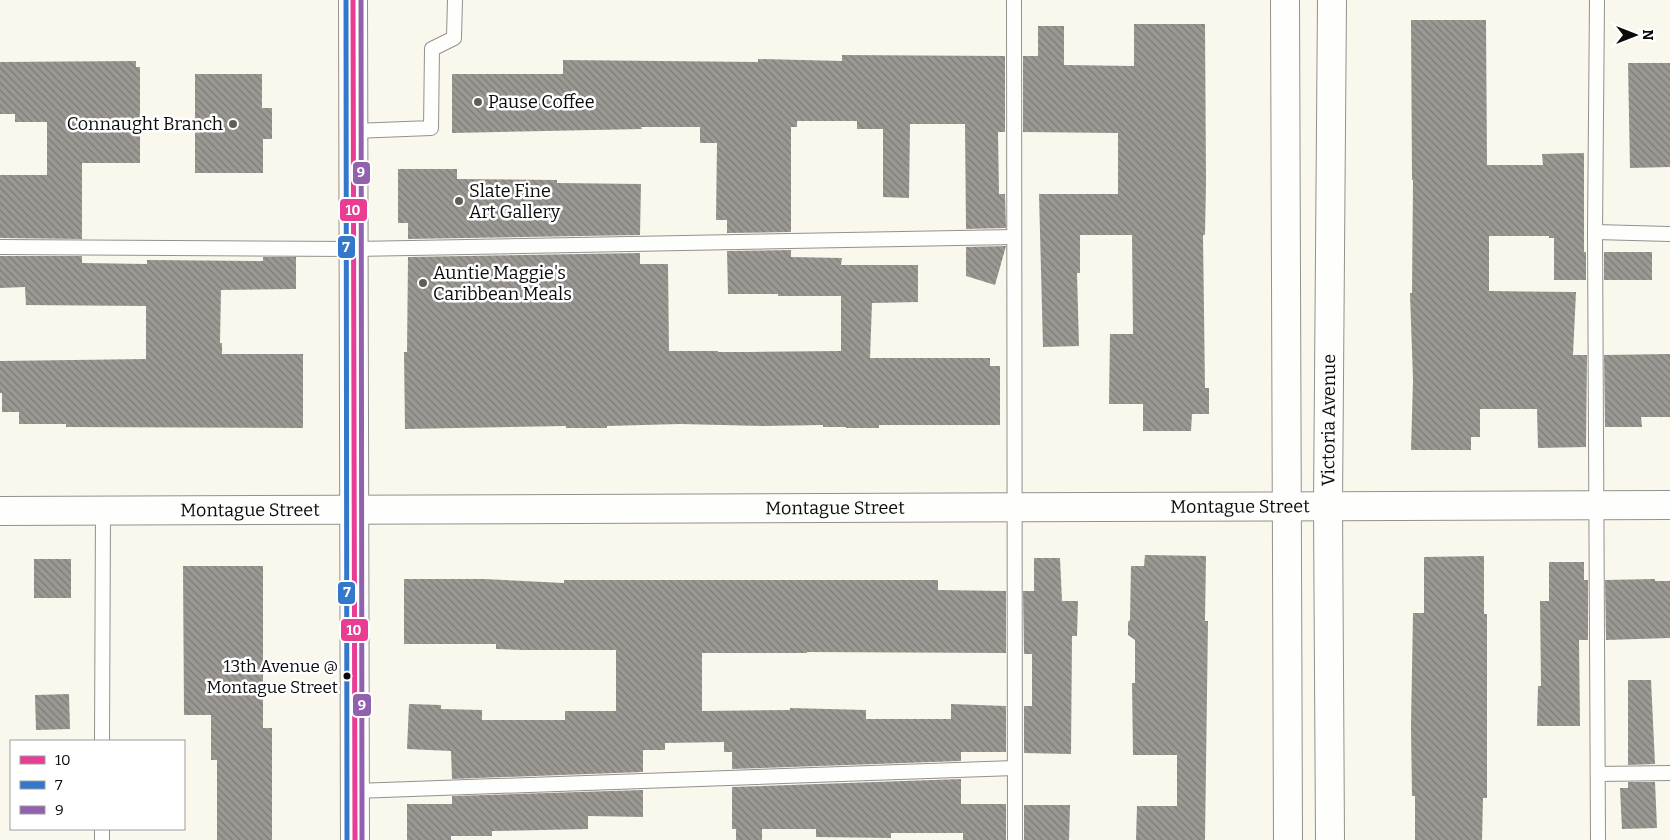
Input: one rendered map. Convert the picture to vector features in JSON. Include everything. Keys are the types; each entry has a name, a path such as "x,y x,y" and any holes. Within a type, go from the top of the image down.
{"street":[{"path":"353,0 355,840"},
{"path":"1285,0 1288,840"},
{"name":"Victoria Avenue","path":"1330,840 1328,506 1332,0"},
{"name":"Montague Street","path":"0,511 1670,505"}],"lane":[{"path":"354,131 430,128 432,49 454,38 455,0"},
{"path":"1014,0 1015,840"},
{"path":"1597,0 1598,840"},
{"path":"1596,232 1670,234"},
{"path":"0,247 354,249 1014,237"},
{"path":"102,740 103,510"},
{"path":"355,791 1015,768"},
{"path":"1598,774 1670,773"}],"building":[{"path":"1411,20 1486,20 1487,165 1543,165 1542,154 1584,153 1584,252 1586,252 1586,280 1554,280 1554,238 1549,238 1549,236 1489,236 1489,291 1576,292 1573,355 1587,355 1586,447 1538,448 1537,409 1480,409 1480,437 1471,437 1471,450 1411,450 1413,380 1410,293 1412,293 1413,180"},
{"path":"1134,24 1205,24 1206,182 1205,235 1203,235 1205,388 1209,388 1209,414 1192,414 1191,431 1143,431 1143,404 1109,404 1110,334 1133,334 1132,235 1080,235 1080,273 1077,273 1079,346 1043,347 1039,194 1118,194 1118,133 1023,132 1023,56 1038,56 1038,26 1064,26 1064,65 1134,66"},
{"path":"842,55 1005,56 1005,132 998,132 999,194 1005,194 1006,228 966,229 965,124 910,124 909,198 883,197 883,129 857,129 857,121 797,121 797,127 791,127 791,232 727,233 727,220 716,220 717,143 700,143 700,127 452,133 452,74 563,74 563,60 758,62 758,59 842,61"},
{"path":"136,61 136,67 140,67 140,163 82,163 82,239 0,238 0,175 47,175 47,122 15,122 15,114 0,114 0,62"},
{"path":"1628,63 1670,63 1670,167 1630,168"},
{"name":"Connaught Branch","path":"195,74 262,74 262,108 272,108 272,139 263,139 263,173 195,173"},
{"path":"398,169 457,169 457,179 557,180 557,183 641,184 640,235 408,239 408,223 398,223"},
{"path":"1006,246 995,285 966,276 966,247"},
{"path":"791,250 791,257 842,258 841,265 918,265 918,302 872,303 870,358 990,358 990,366 1000,366 1000,425 879,425 879,428 846,428 823,427 823,425 680,424 607,426 607,428 566,428 566,426 405,429 404,352 407,352 408,257 640,253 640,264 668,264 669,351 841,351 841,296 728,294 727,251"},
{"path":"1604,252 1652,252 1652,280 1604,280"},
{"path":"0,256 82,256 82,263 147,264 147,260 263,261 263,257 296,257 296,289 221,290 220,343 222,343 222,354 303,354 303,428 66,427 66,424 19,424 19,412 2,412 0,361 146,359 146,306 26,305 25,287 0,288"},
{"path":"1670,354 1670,417 1641,417 1642,427 1605,427 1604,355"},
{"path":"1145,555 1206,556 1205,621 1208,621 1205,840 1136,840 1137,806 1177,806 1177,755 1133,755 1132,683 1135,683 1135,640 1128,635 1131,566 1144,566"},
{"path":"1484,556 1484,614 1487,614 1487,798 1483,798 1482,840 1415,840 1415,796 1412,796 1411,726 1413,613 1424,613 1424,557"},
{"path":"1034,558 1060,558 1062,601 1078,601 1077,636 1072,636 1071,754 1024,753 1024,706 1032,706 1032,654 1024,654 1023,591 1034,591"},
{"path":"34,559 71,559 71,598 34,598"},
{"path":"1549,562 1584,562 1584,580 1588,580 1588,640 1579,640 1580,726 1537,726 1538,686 1541,686 1540,601 1549,601"},
{"path":"183,566 263,566 263,728 272,728 272,840 217,840 217,760 211,760 211,715 184,715"},
{"path":"404,579 484,579 564,583 564,580 938,580 938,590 1006,591 1006,653 702,653 702,711 790,710 790,708 866,710 866,719 951,719 951,704 1006,706 1006,752 961,752 961,761 732,769 732,752 724,752 724,742 665,743 665,750 643,750 643,772 452,779 451,751 407,749 409,704 441,705 441,709 482,710 482,720 565,720 565,711 616,711 616,650 496,649 496,644 404,644"},
{"path":"1655,579 1655,581 1670,581 1670,638 1606,640 1605,580"},
{"path":"1628,680 1651,680 1655,764 1628,765"},
{"path":"69,694 70,729 36,730 35,695"},
{"path":"961,779 961,804 1006,804 1006,840 963,840 963,833 891,833 891,838 816,837 816,829 762,829 762,840 736,840 736,829 732,829 732,787"},
{"path":"1628,782 1655,782 1657,828 1622,829 1620,788 1628,788"},
{"path":"643,790 643,817 588,816 588,829 492,831 492,836 451,836 451,840 407,840 407,804 452,804 452,796"},
{"path":"1024,805 1070,805 1069,840 1024,840"}],"transit line":[{"name":"7","path":"346,0 347,840"},
{"name":"10","path":"353,0 355,840"},
{"name":"9","path":"361,0 362,840"}],"place":[{"name":"Pause Coffee","path":"478,102"},
{"name":"Connaught Branch","path":"233,124"},
{"name":"Slate Fine Art Gallery","path":"459,201"},
{"name":"Auntie Maggie's Caribbean Meals","path":"423,283"},
{"name":"13th Avenue @ Montague Street","path":"347,676"}]}
